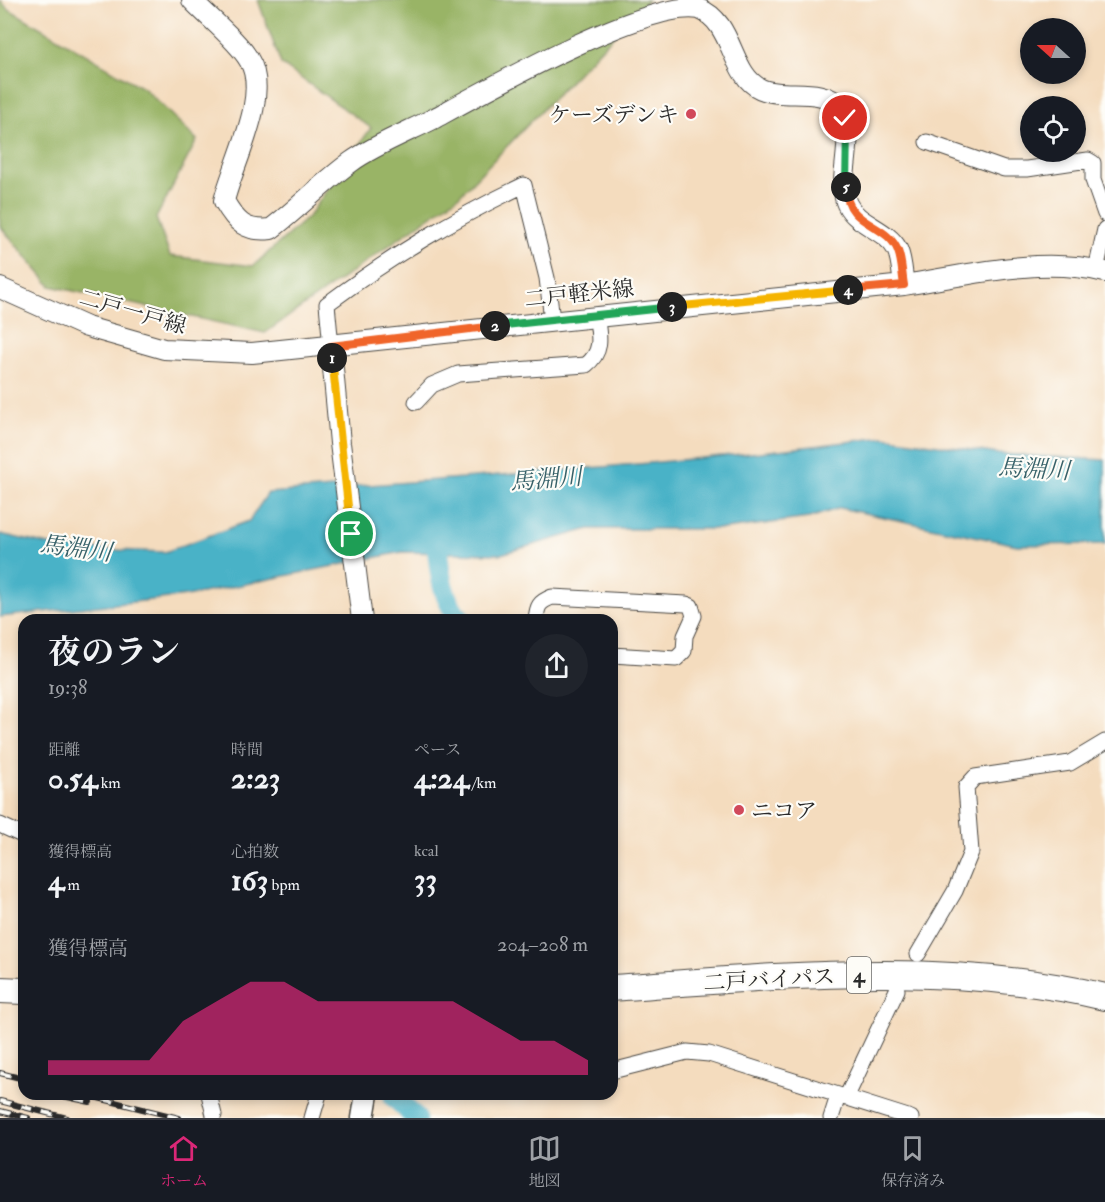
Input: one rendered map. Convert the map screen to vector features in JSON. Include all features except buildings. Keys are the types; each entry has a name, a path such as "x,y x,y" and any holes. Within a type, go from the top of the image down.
{"highway":[{"name":"二戸バイパス","path":"618,988 760,978 893,974 991,979 1105,997"},
{"path":"0,990 18,991"}],"main road":[{"path":"192,0 250,60 256,83 256,104 224,201 235,220 255,231 271,229 352,161 557,50 659,9 697,8 715,17 747,76 759,88 827,97 839,106 847,128 846,203 856,215 890,240 898,251 904,285"},
{"name":"二戸軽米線","path":"331,346 596,315 904,285 1008,269 1051,266 1100,271"},
{"name":"二戸一戸線","path":"0,288 87,327 164,349 252,353 331,346"},
{"path":"331,346 340,442 361,614"},
{"path":"363,1118 366,1100"}],"street":[{"path":"927,142 1004,169 1027,169 1088,160 1093,163 1093,180 1105,214"},
{"path":"331,346 327,304 388,259 463,215 524,185 547,278 552,320"},
{"path":"1100,271 1105,229"},
{"path":"416,402 432,385 458,374 586,364 593,359 600,344 596,315"},
{"path":"536,614 541,601 552,597 691,606 694,616 685,636 684,651 676,659 618,655"},
{"path":"918,954 955,891 970,852 966,787 975,777 1070,763 1105,742"},
{"path":"0,825 18,833"},
{"path":"831,1118 897,990"},
{"path":"618,1069 687,1052 709,1054 910,1118"},
{"path":"210,1100 214,1116"},
{"path":"312,1118 317,1100"}],"green space":[{"path":"0,0 7,8 146,90 197,140 156,218 170,256 253,266 308,217 371,128 281,64 258,0 648,0 459,196 265,333 51,286 0,226"}],"water":[{"name":"馬淵川","path":"884,437 999,454 1105,460 1105,544 1017,545 840,508 809,518 725,529 589,529 501,554 402,552 187,596 0,617 0,534 62,548 165,552 249,521 268,493 653,463"}],"waterway":[{"path":"435,524 444,588 457,614"},
{"path":"397,1100 416,1118"}],"railway":[{"path":"0,1073 18,1078"},
{"path":"81,1100 90,1102"},
{"path":"106,1100 179,1118"},
{"path":"0,1101 67,1118"},
{"path":"0,1111 28,1118"}],"place":[{"name":"ケーズデンキ","path":"691,114"},
{"name":"ニコア","path":"739,810"}],"route":[{"path":"351,534 331,346 485,327 904,285 898,251 890,240 856,215 846,203 847,128 845,118"}]}
